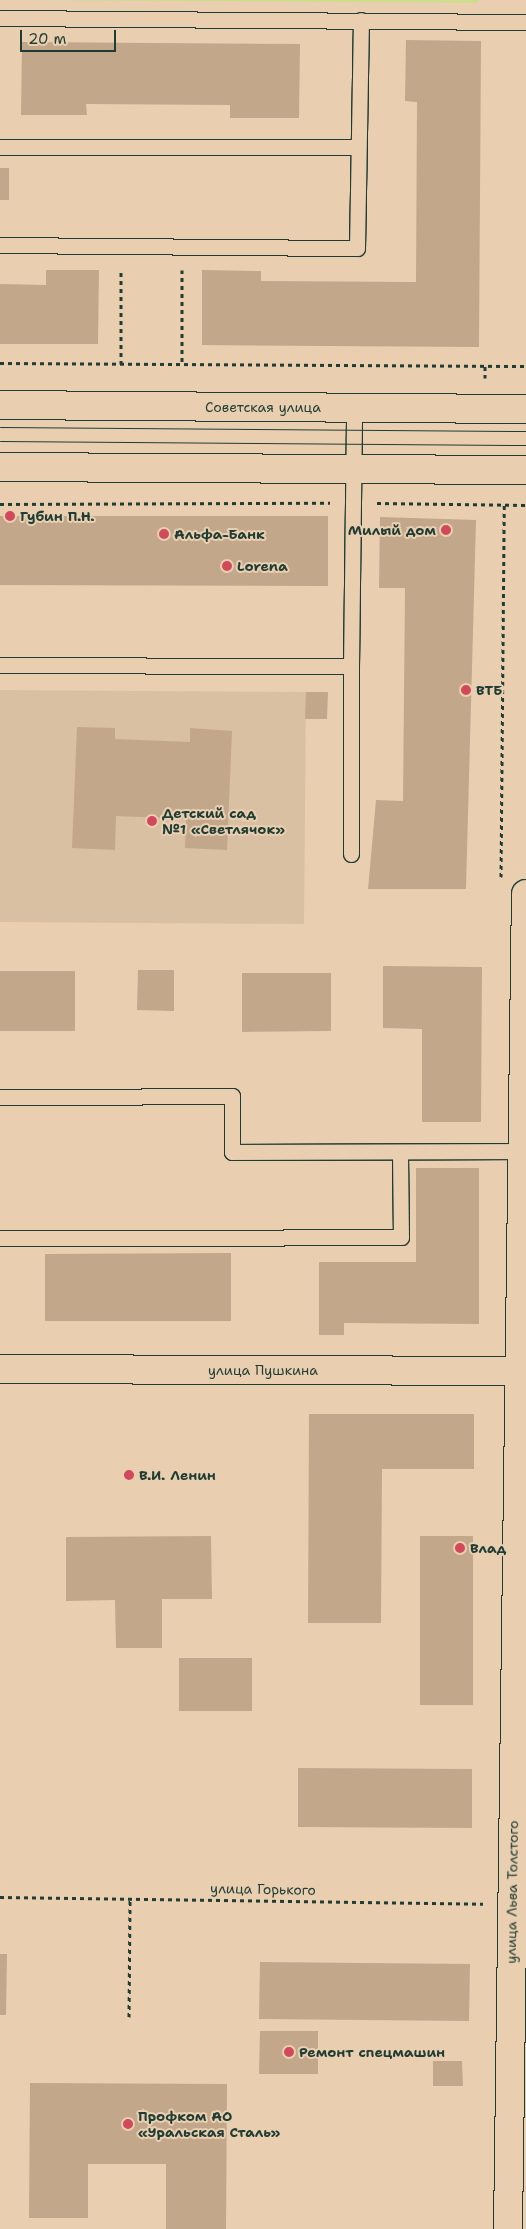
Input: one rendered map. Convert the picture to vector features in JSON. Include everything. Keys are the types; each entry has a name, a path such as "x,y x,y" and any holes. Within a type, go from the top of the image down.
{"street":[{"name":"Советская улица","path":"0,405 526,408"},
{"path":"0,467 526,470"},
{"name":"улица Льва Толстого","path":"508,2229 512,1904 523,1371 526,894"},
{"name":"улица Пушкина","path":"0,1369 523,1371"}],"lane":[{"path":"0,18 526,22"},
{"path":"0,245 358,248 361,20"},
{"path":"0,147 358,148"},
{"path":"351,854 354,407"},
{"path":"0,665 351,666"},
{"path":"0,1097 232,1096 232,1152 523,1151"},
{"path":"0,1238 401,1237 400,1152"}],"path":[{"path":"121,246 121,364"},
{"path":"182,246 182,364"},
{"path":"0,363 526,366"},
{"path":"0,504 353,503 526,505"},
{"name":"улица Горького","path":"0,1897 512,1904"},
{"path":"129,2017 130,1899"}],"shaded area":[{"name":"Детский сад №1 «Светлячок»","path":"0,690 306,692 304,924 0,922"}],"green space":[{"path":"0,0 478,0 478,3"}],"building":[{"path":"406,40 481,41 479,347 202,345 202,270 261,271 261,281 416,282 417,102 405,101"},
{"path":"22,42 300,44 299,118 230,118 230,105 86,104 87,115 21,115"},
{"path":"0,168 9,168 9,200 0,200"},
{"path":"46,270 99,270 98,344 0,344 0,284 46,285"},
{"path":"0,516 328,516 328,586 0,585"},
{"path":"380,517 476,520 466,889 368,889 376,800 403,801 405,588 379,588"},
{"path":"306,692 328,692 327,719 305,719"},
{"path":"77,727 115,728 115,739 190,742 190,728 232,731 227,850 185,848 186,819 116,816 115,850 72,848"},
{"path":"383,966 482,967 481,1122 422,1122 422,1029 383,1028"},
{"path":"138,970 174,970 174,1011 137,1010"},
{"path":"0,971 75,971 75,1031 0,1031"},
{"path":"242,973 331,973 331,1031 242,1032"},
{"path":"416,1168 479,1168 479,1324 344,1323 344,1335 319,1335 319,1262 416,1262"},
{"path":"231,1253 231,1321 45,1321 45,1254"},
{"path":"309,1414 474,1414 474,1469 382,1469 381,1623 308,1623"},
{"path":"211,1536 212,1599 162,1599 162,1648 116,1648 115,1600 66,1601 66,1537"},
{"path":"420,1536 473,1536 473,1705 420,1705"},
{"path":"179,1658 252,1658 252,1711 179,1711"},
{"path":"298,1768 472,1769 472,1828 298,1827"},
{"path":"0,1954 7,1954 6,2015 0,2015"},
{"path":"260,1962 470,1964 469,2021 259,2019"},
{"name":"Ремонт спецмашин","path":"260,2031 318,2031 318,2074 259,2074"},
{"path":"433,2061 462,2061 463,2086 433,2086"},
{"name":"Профком АО «Уральская Сталь»","path":"30,2083 227,2084 226,2229 166,2229 166,2164 88,2164 88,2218 29,2218"}],"tram line":[{"path":"0,427 526,431"},
{"path":"0,441 526,445"}],"place":[{"name":"Губин П.Н.","path":"10,516"},
{"name":"Милый дом","path":"446,530"},
{"name":"Альфа-Банк","path":"164,534"},
{"name":"Lorena","path":"227,566"},
{"name":"ВТБ","path":"466,690"},
{"name":"Детский сад №1 «Светлячок»","path":"152,821"},
{"name":"В.И. Ленин","path":"129,1475"},
{"name":"Влад","path":"460,1548"},
{"name":"Ремонт спецмашин","path":"289,2052"},
{"name":"Профком АО «Уральская Сталь»","path":"128,2124"}]}
